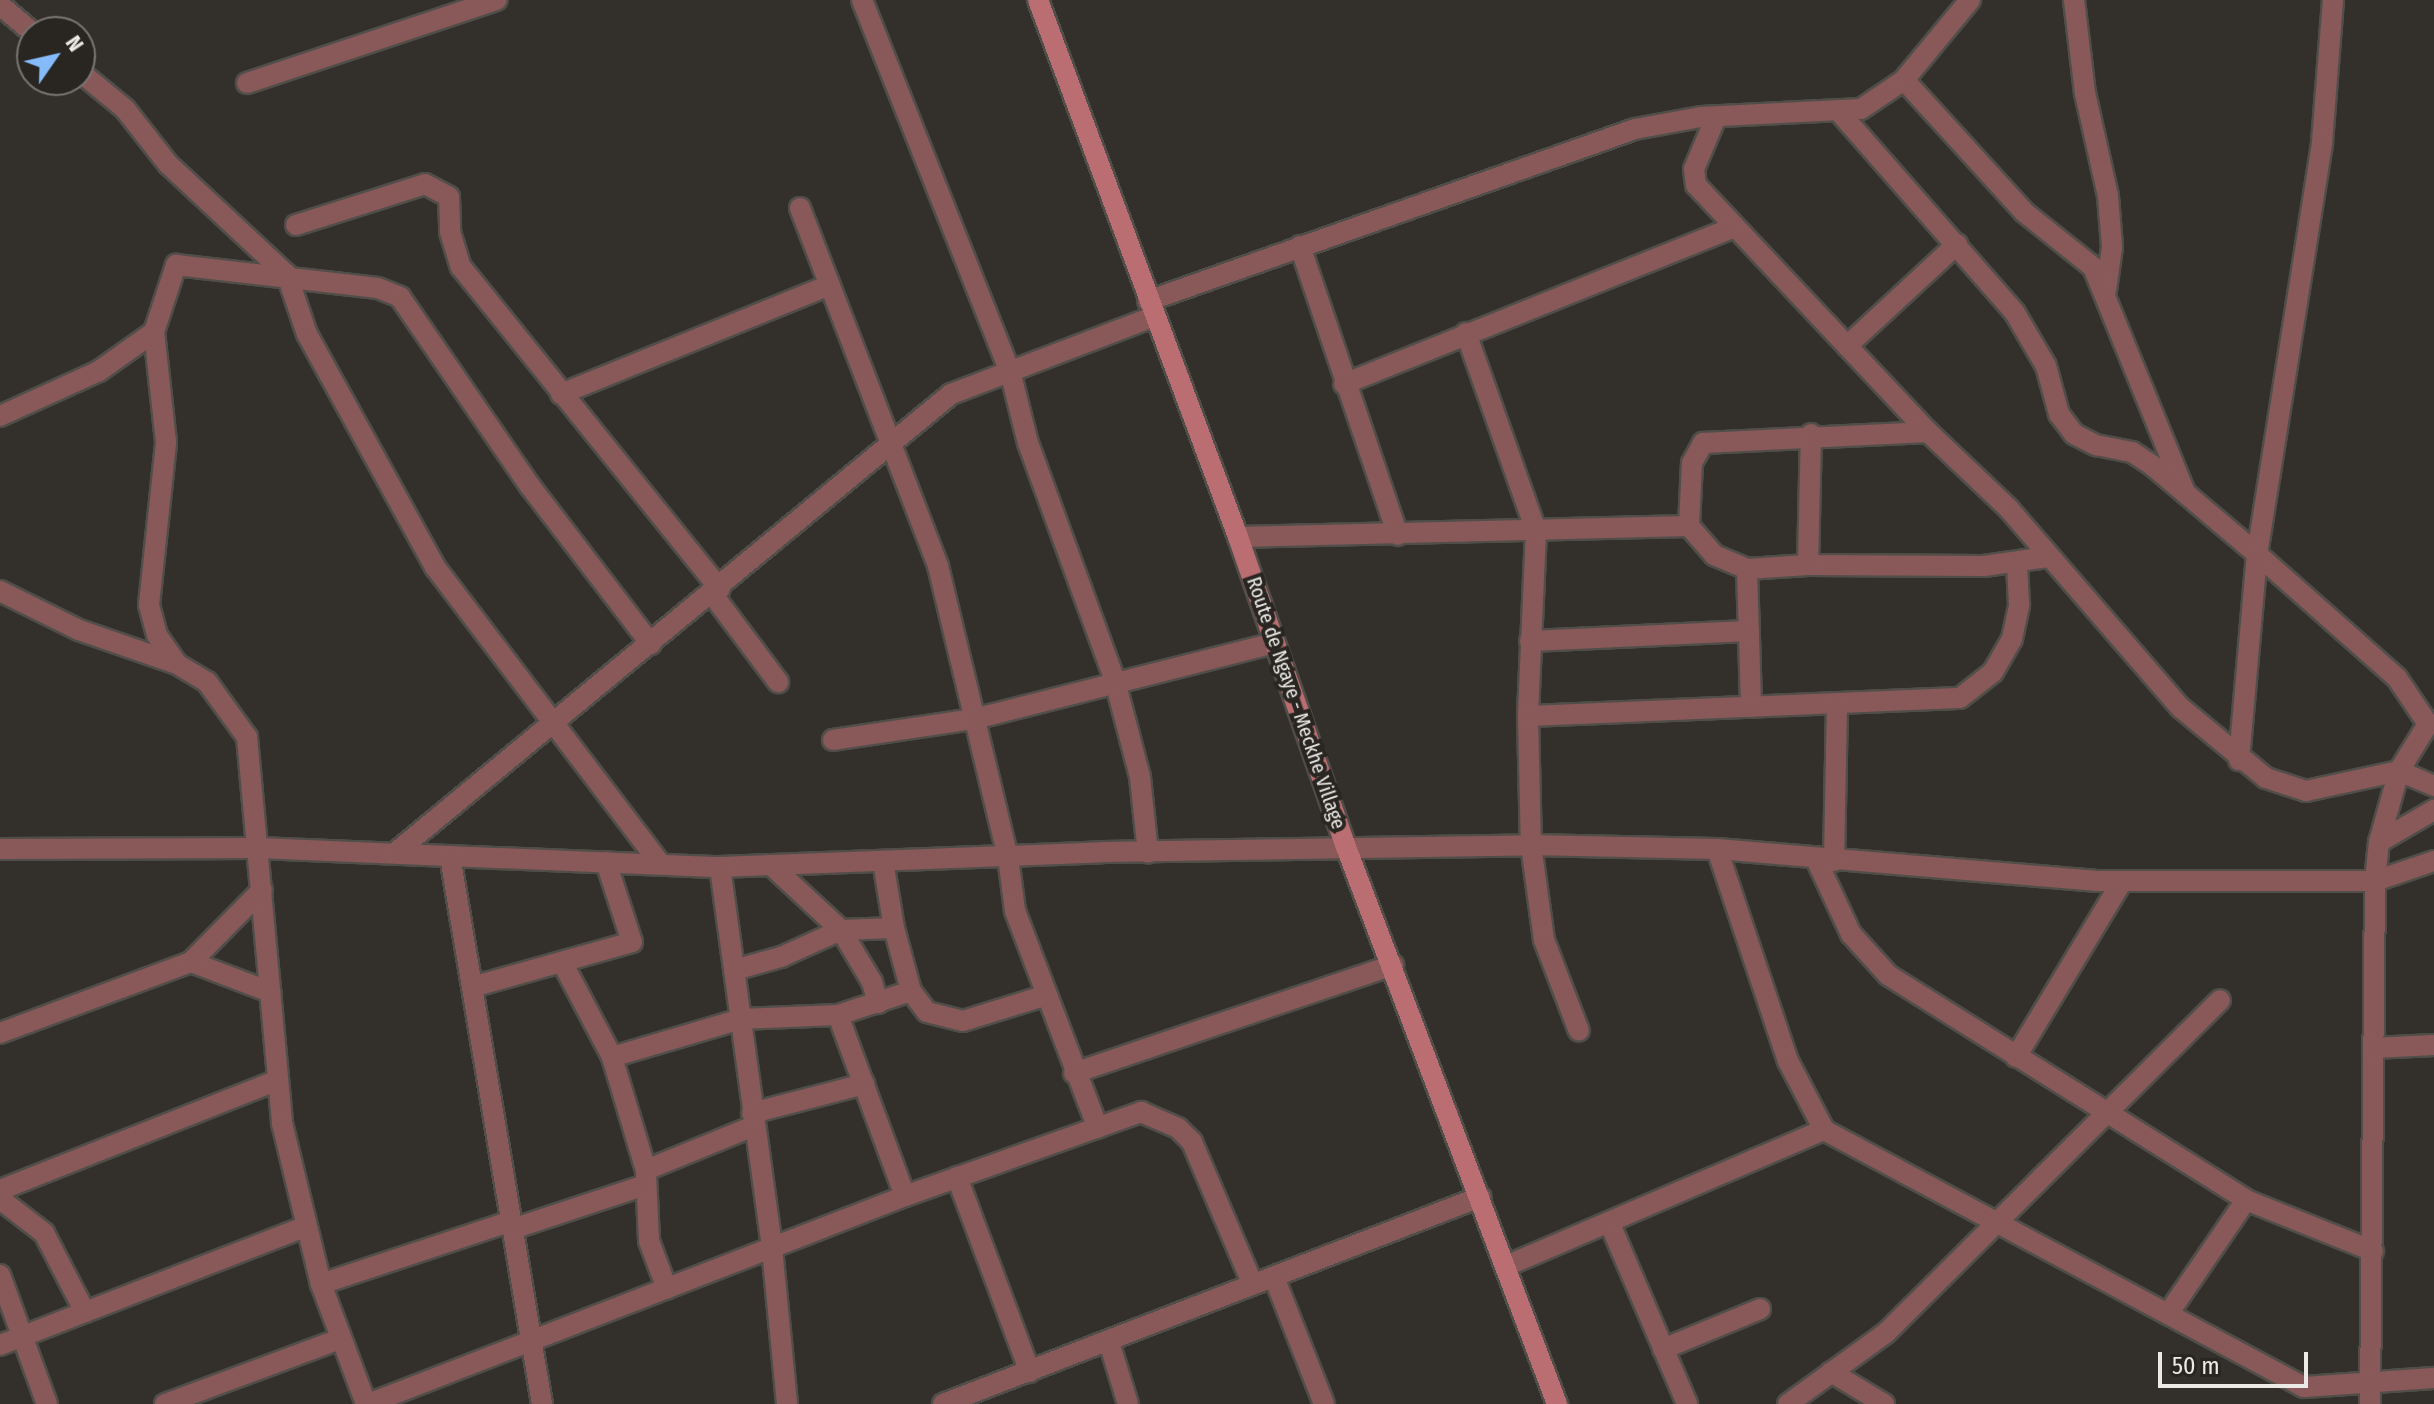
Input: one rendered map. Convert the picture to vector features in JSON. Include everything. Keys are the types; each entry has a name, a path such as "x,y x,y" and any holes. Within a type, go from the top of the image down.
{"main road":[{"name":"Route de Ngaye - Meckhe Village","path":"1038,0 1150,309 1238,537 1346,847 1557,1404"}],"street":[{"path":"247,83 497,0"},
{"path":"862,0 1010,371 1028,443 1115,681 1140,777 1148,853"},
{"path":"395,853 554,720 717,592 951,394 1300,246 1635,129 1716,117 1841,114 1871,104 1904,80 1970,0"},
{"path":"2074,0 2085,93 2108,196 2112,247 2106,291"},
{"path":"2239,760 2257,554 2322,144 2333,0"},
{"path":"0,5 16,18"},
{"path":"1904,80 2024,212 2093,267 2106,291 2122,347 2154,409 2186,498"},
{"path":"96,85 125,109 168,164 287,275 307,334 349,402 435,567 660,863"},
{"path":"1841,114 1957,244 2031,337 2059,414 2074,434 2096,445 2132,452 2257,554 2397,678 2431,726 2399,771 2379,842 2375,881 2370,1394"},
{"path":"1716,117 1694,169 1696,185 1928,432 2009,509 2047,557 2181,708 2239,760 2266,778 2306,791 2399,771 2434,786"},
{"path":"296,225 425,184 449,197 450,232 461,267 717,592 778,682"},
{"path":"800,208 938,566 1008,857 1015,911 1044,996 1098,1128"},
{"path":"1344,384 1734,227"},
{"path":"1847,346 1957,244"},
{"path":"1300,246 1344,384 1398,535"},
{"path":"177,664 157,635 149,605 166,421 154,332 176,265 287,275 378,288 400,297 530,486 651,644"},
{"path":"561,394 830,285"},
{"path":"0,416 99,371 154,332"},
{"path":"1466,333 1536,531 1528,716 1531,845 1544,940 1579,1031"},
{"path":"1928,432 1811,434 1703,443 1692,463 1689,526 1714,555 1747,569 1808,565 2017,564 2047,557"},
{"path":"1808,565 1811,434"},
{"path":"1238,537 1689,526"},
{"path":"1528,716 1960,698 1993,672 2012,639 2019,605 2017,564"},
{"path":"1747,569 1751,707"},
{"path":"0,591 79,630 177,664 207,682 247,737 278,1080 304,1227 340,1339 367,1404 905,1196 1141,1112 1178,1128 1192,1142 1253,1285"},
{"path":"1530,641 1749,631"},
{"path":"833,740 974,719 1274,643"},
{"path":"1837,703 1825,860 1864,953 1888,975 2246,1200 2373,1251"},
{"path":"2379,842 2434,810"},
{"path":"0,849 259,848 720,867 1346,847 1531,845 1717,849 1980,875 2122,881 2375,881 2434,861"},
{"path":"1717,849 1788,1061 1824,1130 2168,1314 2299,1396 2370,1394 2434,1378"},
{"path":"450,856 542,1404"},
{"path":"883,861 894,928 911,991 927,1012 963,1021 1044,996"},
{"path":"472,987 632,942 606,862"},
{"path":"771,865 841,930 872,982 878,1003"},
{"path":"720,867 772,1248 787,1404"},
{"path":"2016,1057 2122,881"},
{"path":"0,1033 191,962 262,890"},
{"path":"734,970 781,957 841,930 894,928"},
{"path":"191,962 270,992"},
{"path":"562,962 612,1057 646,1177 649,1241 667,1289"},
{"path":"1074,1073 1393,965"},
{"path":"612,1057 741,1019 838,1015 911,991"},
{"path":"1788,1404 1887,1332 1993,1222 2220,1000"},
{"path":"838,1015 905,1196"},
{"path":"2373,1048 2434,1045"},
{"path":"0,1190 278,1080"},
{"path":"321,1284 512,1225 646,1177 753,1120 864,1084"},
{"path":"1506,1266 1824,1130"},
{"path":"957,1177 1030,1372"},
{"path":"945,1404 1480,1197"},
{"path":"0,1199 44,1233 85,1312"},
{"path":"2168,1314 2246,1200"},
{"path":"1610,1224 1687,1404"},
{"path":"0,1345 304,1227"},
{"path":"0,1275 47,1404"},
{"path":"1274,1277 1324,1404"},
{"path":"1663,1349 1760,1309"},
{"path":"165,1404 340,1339"},
{"path":"1109,1342 1128,1404"},
{"path":"1831,1372 1884,1404"}]}
